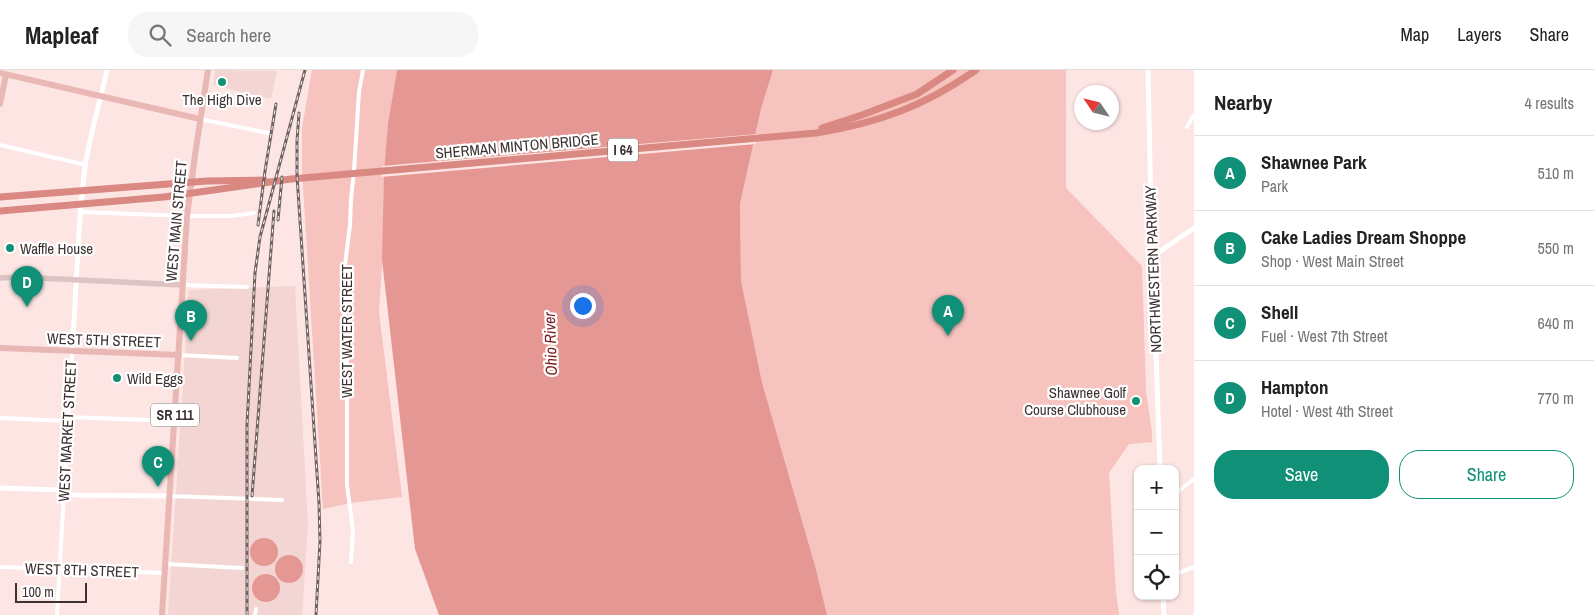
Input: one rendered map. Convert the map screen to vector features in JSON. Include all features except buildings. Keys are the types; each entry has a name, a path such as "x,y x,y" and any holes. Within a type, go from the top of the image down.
{"highway":[{"name":"SHERMAN MINTON BRIDGE","path":"1,197 164,184 343,175 784,136 833,125 862,116 902,98 917,94 953,70"},
{"path":"164,196 340,174 815,131 854,124 906,107 941,90 971,70"},
{"name":"SHERMAN MINTON BRIDGE","path":"164,196 291,179 756,140 850,128 884,118 922,103 976,70"},
{"name":"I 64","path":"0,209 164,196"}],"main road":[{"name":"WEST MAIN STREET","path":"162,615 187,216 208,70"},
{"path":"0,104 4,73 200,119"},
{"path":"0,278 18,277 183,285"},
{"name":"WEST 5TH STREET","path":"0,348 179,355"}],"street":[{"name":"WEST MARKET STREET","path":"57,615 80,212 86,165 107,70"},
{"name":"WEST WATER STREET","path":"351,562 353,530 347,484 346,349 343,281 350,225 358,106 363,70"},
{"name":"NORTHWESTERN PARKWAY","path":"1148,70 1160,465"},
{"path":"1187,127 1194,115"},
{"path":"200,119 268,133"},
{"path":"0,145 86,165"},
{"path":"80,212 187,216 232,216 254,213"},
{"path":"1153,256 1194,228"},
{"path":"183,285 247,287"},
{"name":"WEST 5TH STREET","path":"179,355 237,358"},
{"path":"0,418 174,422"},
{"path":"1179,491 1194,479"},
{"path":"0,488 60,490 73,495 282,500"},
{"path":"166,564 242,568"},
{"name":"WEST 8TH STREET","path":"0,567 165,573"},
{"path":"1179,573 1194,567"},
{"path":"1163,600 1164,615"},
{"path":"256,609 256,615"}],"shaded area":[{"path":"215,70 277,71 271,99 213,85"},
{"path":"312,70 397,70 388,123 384,171 383,248 379,312 402,497 350,503 323,509 302,170 302,128"},
{"path":"773,70 1066,70 1066,188 1142,266 1146,391 1152,442 1129,444 1109,473 1119,615 815,615 781,496 741,281 740,204 761,109"},
{"path":"295,286 308,525 302,615 168,615 189,290"}],"water":[{"name":"Ohio River","path":"397,70 773,70 761,109 740,204 741,281 762,383 815,566 827,615 439,615 415,549 382,260 384,171 388,123"},
{"path":"264,538 274,542 278,552 274,562 264,566 254,562 250,552 254,542"},
{"path":"289,555 299,559 303,569 299,579 289,583 279,579 275,569 279,559"},
{"path":"266,574 276,578 280,588 276,598 266,602 256,598 252,588 256,578"}],"pier":[{"path":"758,134 756,144 381,177 382,166"}],"railway":[{"path":"247,615 247,425 255,273 260,237 305,70"},
{"path":"258,225 276,104"},
{"path":"299,113 297,176 319,503 320,541 316,615"},
{"path":"278,220 282,177"},
{"path":"252,496 274,211"}],"place":[{"name":"The High Dive","path":"222,82"},
{"name":"Waffle House","path":"10,248"},
{"name":"Hampton","path":"27,307"},
{"name":"Shawnee Park","path":"948,336"},
{"name":"Cake Ladies Dream Shoppe","path":"191,341"},
{"name":"Wild Eggs","path":"117,378"},
{"name":"Shawnee Golf Course Clubhouse","path":"1136,401"},
{"name":"Shell","path":"158,487"}]}
